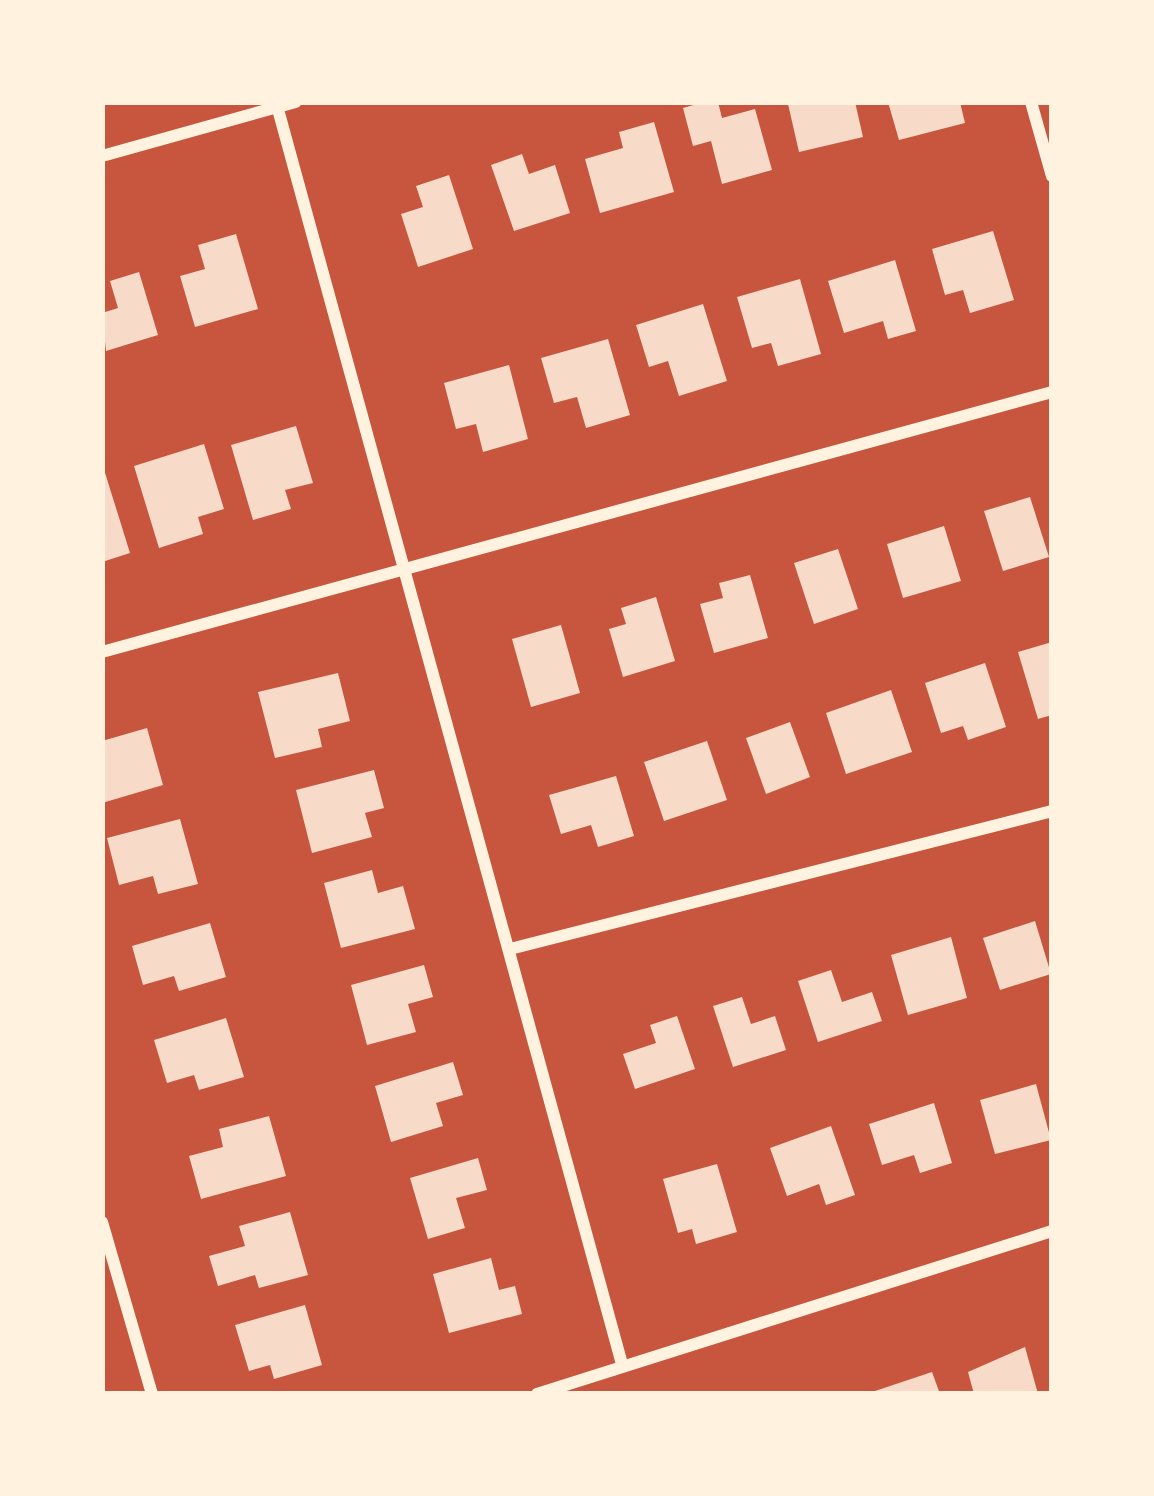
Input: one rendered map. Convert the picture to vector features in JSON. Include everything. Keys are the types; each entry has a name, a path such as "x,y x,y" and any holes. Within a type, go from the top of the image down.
{"street":[{"path":"102,156 296,102"},
{"path":"1031,102 1052,176"},
{"path":"276,105 622,1364"},
{"path":"102,652 402,566 1052,392"},
{"path":"510,949 1052,811"},
{"path":"102,1222 152,1394"},
{"path":"536,1394 1052,1231"}],"building":[{"path":"718,102 722,118 755,109 772,170 722,184 711,141 693,146 683,108"},
{"path":"855,102 863,137 799,152 788,104"},
{"path":"888,102 960,102 965,123 899,140"},
{"path":"654,122 674,192 600,213 585,159 623,148 619,132"},
{"path":"522,154 529,174 555,165 570,213 514,231 491,165"},
{"path":"449,175 473,249 418,267 401,214 423,207 416,186"},
{"path":"993,231 1014,300 970,313 963,290 945,295 932,249"},
{"path":"236,234 258,309 195,327 180,276 205,269 198,245"},
{"path":"895,260 916,331 888,339 883,321 844,333 828,281"},
{"path":"139,272 158,335 106,351 102,313 118,308 110,281"},
{"path":"800,279 821,354 778,366 771,343 752,348 737,297"},
{"path":"703,304 727,381 679,396 668,361 649,367 636,325"},
{"path":"608,339 630,415 586,428 577,397 554,403 541,358"},
{"path":"509,365 528,439 483,452 476,424 456,429 444,383"},
{"path":"296,426 313,483 285,490 291,509 253,520 231,445"},
{"path":"204,444 224,509 198,517 203,534 159,548 134,466"},
{"path":"102,463 130,553 102,562"},
{"path":"1030,497 1049,557 1003,571 984,511"},
{"path":"944,526 961,581 903,598 887,544"},
{"path":"838,549 858,609 814,624 794,563"},
{"path":"750,575 768,638 714,653 700,604 723,598 719,583"},
{"path":"656,597 675,661 623,677 609,629 626,624 621,608"},
{"path":"561,625 580,693 531,707 512,639"},
{"path":"1052,642 1052,715 1038,719 1018,652"},
{"path":"985,663 1006,727 968,740 963,726 941,733 925,683"},
{"path":"338,673 350,721 318,729 322,747 275,758 258,692"},
{"path":"891,690 912,752 846,774 826,713"},
{"path":"790,722 810,777 766,794 746,738"},
{"path":"147,728 163,785 102,803 102,741"},
{"path":"707,741 727,800 664,821 644,762"},
{"path":"374,770 384,808 365,813 372,837 312,853 296,790"},
{"path":"616,776 634,836 598,847 591,825 561,834 549,795"},
{"path":"180,819 198,884 158,894 153,876 119,885 107,838"},
{"path":"372,870 378,893 403,886 415,929 341,948 324,883"},
{"path":"1035,921 1051,974 1000,990 983,938"},
{"path":"210,923 226,977 179,991 174,976 143,985 132,946"},
{"path":"951,937 967,998 908,1015 891,955"},
{"path":"424,965 433,997 408,1004 416,1032 367,1045 351,985"},
{"path":"831,970 842,1002 872,992 882,1021 818,1042 798,981"},
{"path":"742,997 751,1024 775,1016 786,1050 733,1067 713,1006"},
{"path":"677,1016 695,1069 635,1089 623,1054 656,1043 650,1025"},
{"path":"226,1018 244,1077 199,1090 194,1075 167,1083 154,1040"},
{"path":"453,1062 463,1095 436,1103 443,1126 391,1142 375,1086"},
{"path":"1036,1084 1051,1140 995,1154 980,1100"},
{"path":"934,1103 952,1163 920,1173 914,1155 882,1165 869,1124"},
{"path":"269,1116 286,1176 201,1199 189,1156 223,1147 219,1129"},
{"path":"831,1126 855,1195 826,1205 819,1184 787,1196 770,1148"},
{"path":"478,1158 487,1190 456,1198 465,1228 428,1239 410,1178"},
{"path":"717,1164 737,1232 696,1244 692,1229 678,1233 663,1179"},
{"path":"290,1212 308,1275 259,1288 255,1275 218,1286 209,1256 245,1246 239,1226"},
{"path":"491,1258 499,1290 515,1286 522,1314 449,1333 433,1274"},
{"path":"305,1305 322,1365 274,1379 270,1365 249,1371 235,1325"},
{"path":"1025,1347 1038,1394 974,1394 968,1372"},
{"path":"932,1372 940,1394 869,1394 869,1393"}]}
